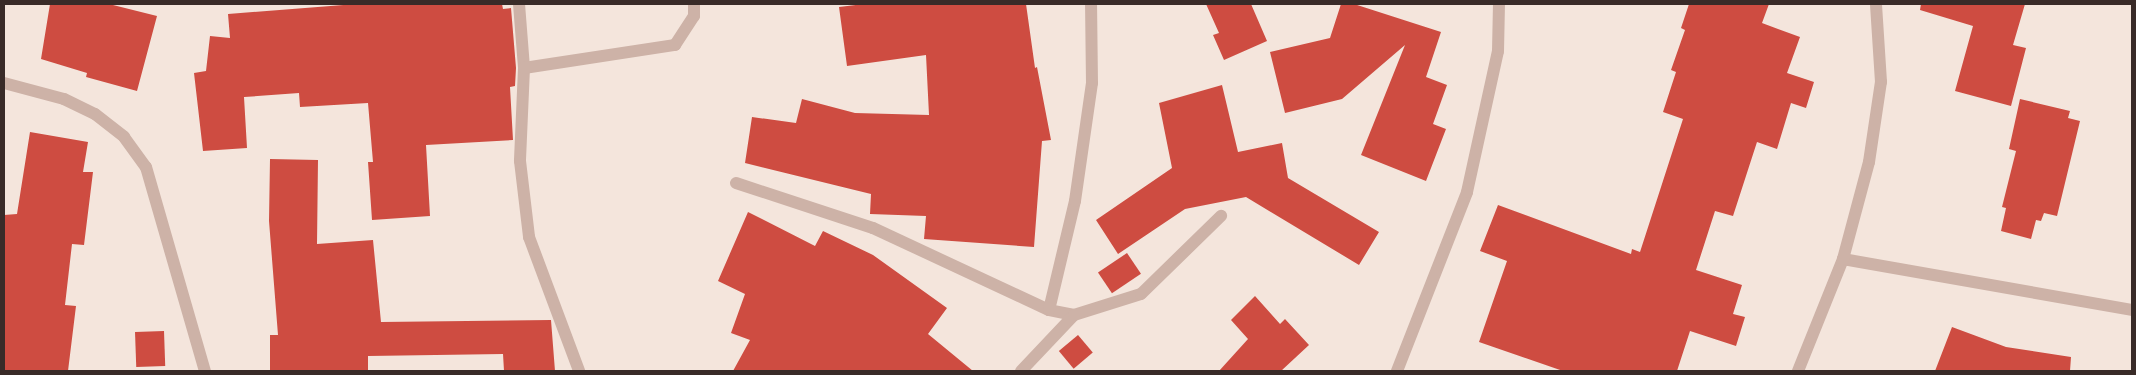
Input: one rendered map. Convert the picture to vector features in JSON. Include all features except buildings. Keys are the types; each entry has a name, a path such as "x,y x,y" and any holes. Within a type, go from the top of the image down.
{"street":[{"path":"519,4 524,68 520,161 529,237 579,371"},
{"path":"524,68 675,45 694,16 694,4"},
{"path":"1049,310 1075,201 1088,112 1092,82 1091,4"},
{"path":"1397,371 1467,192 1498,51 1498,4"},
{"path":"1798,371 1843,259 1869,162 1881,82 1876,4"},
{"path":"4,83 64,99 95,114 124,137 146,167 205,371"},
{"path":"736,183 873,228 1049,310 1074,315 1142,294 1221,216"},
{"path":"1843,259 2132,310"},
{"path":"1021,371 1074,315"}]}
